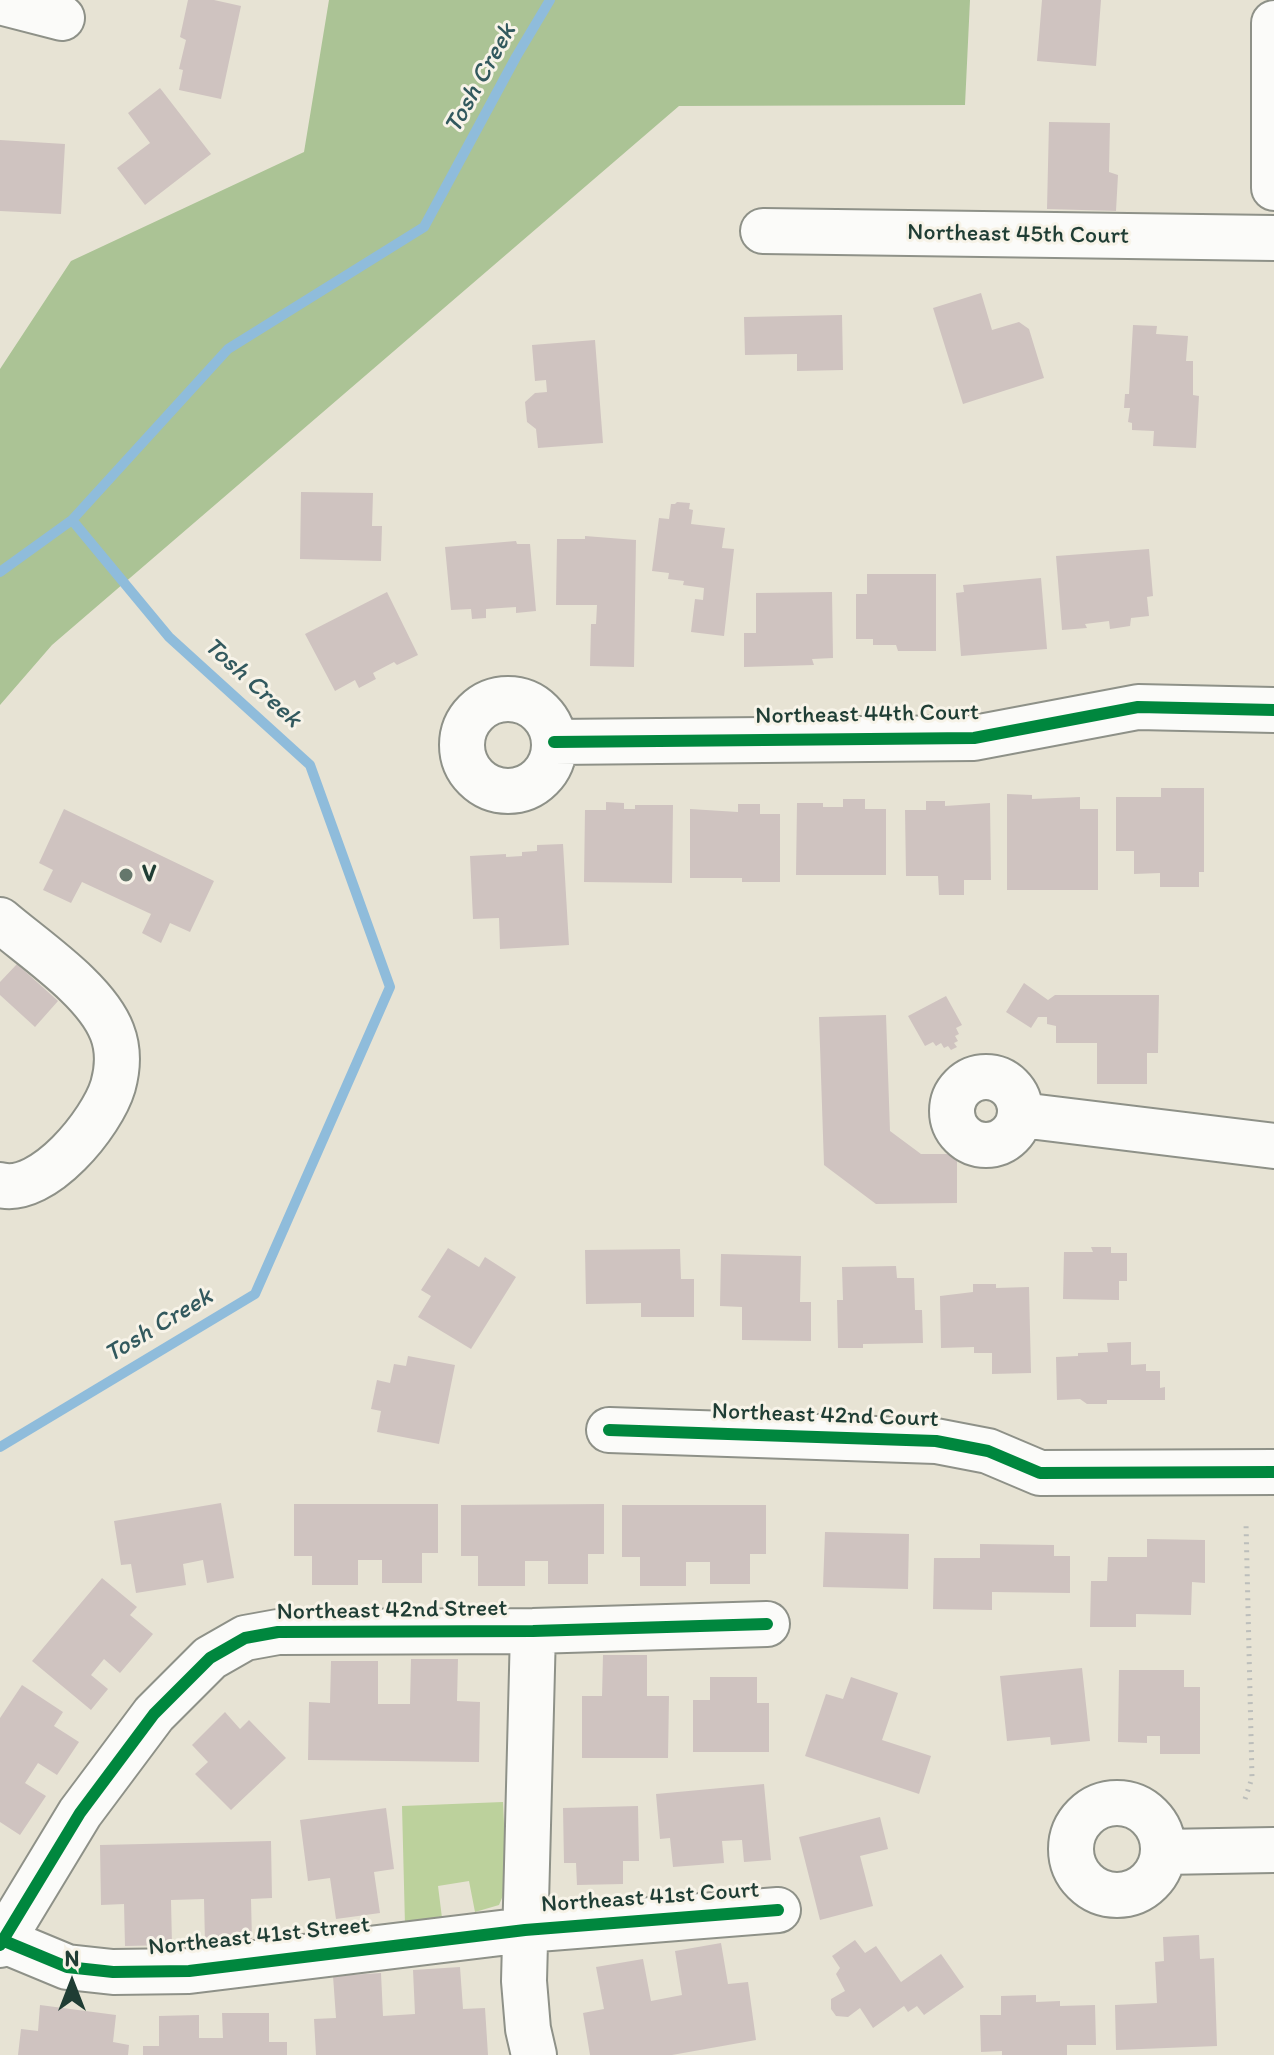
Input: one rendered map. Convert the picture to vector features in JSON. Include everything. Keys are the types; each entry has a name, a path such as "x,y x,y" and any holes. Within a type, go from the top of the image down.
{"street":[{"path":"0,2 62,18"},
{"path":"1274,23 1274,188"},
{"name":"Northeast 45th Court","path":"763,231 1274,238"},
{"name":"Northeast 44th Court","path":"554,742 974,738 1138,707 1274,710"},
{"path":"0,920 94,1000 112,1031 119,1054 113,1086 102,1112 82,1140 35,1179 9,1187 0,1185"},
{"path":"1021,1115 1274,1146"},
{"name":"Northeast 42nd Court","path":"609,1430 936,1441 988,1451 1040,1473 1274,1472"},
{"path":"534,2055 528,2029 524,1981 533,1631 767,1624"},
{"name":"Northeast 42nd Street","path":"1,1942 80,1813 154,1714 210,1658 245,1638 278,1632 533,1631"},
{"path":"1163,1852 1274,1850"},
{"name":"Northeast 41st Court","path":"525,1930 778,1910"},
{"name":"Northeast 41st Street","path":"1,1942 67,1967 128,1972 189,1971 525,1930"}],"path":[{"path":"1245,1799 1252,1778 1246,1523"}],"green space":[{"path":"329,0 970,0 965,105 679,106 52,645 0,705 0,369 71,261 304,152"},
{"path":"503,1802 507,1886 499,1905 475,1912 469,1881 438,1886 442,1918 405,1925 402,1806"}],"building":[{"path":"188,0 214,0 241,6 221,99 179,90 183,70 179,69 186,40 180,37"},
{"path":"1042,0 1101,0 1096,66 1037,61"},
{"path":"160,88 211,154 145,205 117,168 150,143 128,113"},
{"path":"1049,122 1110,123 1109,172 1118,175 1116,211 1047,209"},
{"path":"0,140 65,144 61,214 0,211"},
{"path":"981,293 992,330 1019,322 1029,329 1044,378 963,404 933,308"},
{"path":"842,315 843,370 797,371 797,354 745,355 744,317"},
{"path":"1133,325 1157,326 1156,334 1188,336 1186,361 1193,361 1193,395 1199,396 1196,448 1153,446 1154,431 1132,430 1132,423 1128,422 1130,408 1124,408 1125,394 1129,394"},
{"path":"595,340 603,443 538,448 536,429 527,422 525,402 535,393 547,392 546,380 535,381 532,345"},
{"path":"301,492 373,493 372,526 382,526 381,561 300,559"},
{"path":"690,503 689,509 693,510 691,524 725,528 722,548 734,549 724,636 691,632 695,599 703,600 704,588 683,585 684,581 668,579 669,573 652,571 659,518 669,519 671,504"},
{"path":"585,536 636,540 634,667 590,666 591,624 596,624 597,605 556,605 557,539 585,539"},
{"path":"516,541 517,544 530,544 536,611 516,613 516,607 486,609 486,618 472,619 471,609 451,610 445,547"},
{"path":"1149,549 1153,596 1147,597 1149,616 1131,618 1130,626 1110,629 1109,621 1085,624 1087,628 1062,630 1056,556"},
{"path":"867,574 936,574 936,651 898,651 896,645 873,645 873,639 856,639 856,594 867,594"},
{"path":"1041,578 1047,649 961,656 956,593 964,592 963,585"},
{"path":"387,592 418,655 397,665 394,662 373,673 376,679 359,688 355,680 335,691 305,634"},
{"path":"832,592 833,658 812,659 814,665 744,667 744,633 756,633 756,593"},
{"path":"1161,788 1204,788 1204,872 1199,872 1199,887 1160,887 1160,873 1134,874 1134,851 1116,851 1116,797 1161,797"},
{"path":"1007,794 1032,795 1032,799 1080,797 1080,809 1098,809 1098,890 1007,890"},
{"path":"843,799 865,799 865,809 886,809 886,875 796,875 797,803 843,807"},
{"path":"926,801 945,801 945,806 990,803 991,880 964,880 964,895 939,895 938,876 906,876 905,810 926,810"},
{"path":"606,802 624,803 624,809 635,809 635,805 673,805 672,883 584,882 585,810 606,810"},
{"path":"738,804 760,804 760,814 780,814 780,882 690,878 690,809 738,812"},
{"name":"V","path":"64,809 214,881 190,932 170,923 161,943 142,933 151,914 82,882 71,903 43,890 53,870 39,863"},
{"path":"563,844 569,945 500,949 499,918 473,919 470,856 522,856 522,852 537,851 537,845"},
{"path":"17,964 58,1001 35,1027 0,995 0,982"},
{"path":"1024,983 1048,1000 1055,995 1159,995 1158,1053 1147,1053 1147,1084 1097,1084 1097,1043 1056,1043 1056,1026 1047,1024 1047,1017 1038,1017 1031,1028 1006,1012"},
{"path":"946,996 962,1025 956,1028 959,1034 955,1036 958,1041 954,1043 957,1047 951,1050 941,1043 936,1046 933,1042 925,1046 908,1016"},
{"path":"886,1015 890,1131 921,1154 957,1154 957,1203 876,1204 824,1165 819,1017"},
{"path":"1091,1247 1111,1247 1111,1253 1127,1253 1127,1281 1119,1281 1119,1300 1063,1299 1064,1252 1093,1252"},
{"path":"448,1248 479,1267 485,1257 516,1277 471,1349 418,1317 431,1296 421,1290"},
{"path":"680,1249 681,1279 694,1279 694,1317 641,1317 641,1303 586,1304 585,1250"},
{"path":"721,1254 801,1256 800,1302 811,1302 811,1341 742,1340 742,1307 720,1306"},
{"path":"896,1266 897,1278 914,1278 915,1310 922,1310 923,1343 863,1344 863,1348 838,1348 837,1300 843,1300 842,1267"},
{"path":"973,1284 996,1284 996,1288 1029,1287 1031,1373 992,1374 992,1353 974,1353 974,1347 941,1348 940,1296 973,1292"},
{"path":"1131,1342 1131,1365 1146,1364 1146,1371 1160,1371 1160,1388 1165,1387 1165,1400 1107,1400 1107,1404 1087,1404 1080,1399 1057,1400 1056,1357 1108,1352 1107,1343"},
{"path":"408,1356 455,1365 439,1444 377,1432 381,1411 371,1409 377,1380 390,1383 394,1364 406,1366"},
{"path":"221,1503 234,1578 207,1583 203,1560 183,1564 186,1585 136,1593 131,1564 121,1565 114,1521"},
{"path":"294,1504 438,1504 438,1553 422,1553 422,1583 382,1583 382,1560 358,1560 358,1585 312,1585 312,1556 294,1556"},
{"path":"604,1504 604,1554 588,1554 588,1584 548,1584 548,1561 525,1561 525,1586 478,1586 478,1556 461,1556 461,1505"},
{"path":"622,1505 766,1505 766,1554 750,1554 750,1584 710,1584 710,1562 686,1562 686,1586 640,1586 640,1557 622,1557"},
{"path":"825,1532 909,1534 908,1589 823,1587"},
{"path":"1147,1539 1205,1540 1205,1583 1192,1582 1191,1615 1136,1614 1136,1627 1090,1627 1091,1581 1107,1581 1108,1557 1147,1557"},
{"path":"980,1544 1054,1545 1054,1556 1070,1556 1070,1593 992,1592 992,1610 933,1609 934,1558 980,1558"},
{"path":"102,1578 137,1607 130,1615 153,1634 120,1673 104,1659 91,1675 108,1689 91,1710 32,1661"},
{"path":"603,1655 647,1655 647,1696 669,1696 668,1758 582,1758 582,1696 602,1696"},
{"path":"411,1659 458,1659 457,1701 480,1702 479,1762 308,1760 309,1702 330,1703 331,1661 378,1661 378,1704 410,1704"},
{"path":"1082,1668 1090,1741 1051,1745 1050,1737 1007,1741 1000,1676"},
{"path":"1119,1670 1184,1670 1184,1687 1200,1687 1200,1754 1160,1754 1160,1736 1147,1736 1147,1743 1118,1742"},
{"path":"710,1677 757,1677 757,1703 769,1703 769,1752 693,1752 693,1700 710,1700"},
{"path":"851,1677 898,1693 882,1740 931,1756 919,1794 805,1756 826,1694 843,1699"},
{"path":"22,1685 63,1712 54,1726 79,1742 57,1775 38,1763 25,1783 46,1796 20,1835 0,1822 0,1718"},
{"path":"225,1712 240,1729 249,1720 286,1758 231,1810 195,1774 208,1762 192,1745"},
{"path":"764,1784 771,1860 744,1862 742,1840 722,1841 724,1863 673,1867 670,1838 660,1839 656,1794"},
{"path":"638,1806 639,1861 623,1861 623,1884 577,1885 576,1863 564,1863 563,1808"},
{"path":"386,1808 394,1869 374,1872 380,1913 336,1919 330,1878 308,1881 300,1820"},
{"path":"880,1817 888,1849 860,1856 873,1906 820,1920 799,1837"},
{"path":"271,1841 272,1898 251,1899 252,1941 205,1942 204,1899 171,1900 172,1945 125,1946 124,1904 101,1905 100,1845"},
{"path":"1199,1935 1200,1959 1214,1958 1217,2046 1116,2050 1115,2005 1157,2003 1155,1962 1164,1961 1163,1937"},
{"path":"855,1940 865,1953 876,1946 901,1982 941,1954 964,1987 924,2015 917,2006 908,2012 904,2006 873,2028 860,2008 848,2017 836,2016 831,2009 831,1999 845,1991 836,1974 840,1968 832,1956"},
{"path":"721,1943 728,1984 748,1982 756,2040 672,2055 590,2055 583,2013 604,2009 596,1967 643,1959 651,2001 682,1995 675,1951"},
{"path":"460,1967 463,2009 485,2008 488,2055 316,2055 314,2019 336,2018 333,1976 381,1973 383,2016 415,2014 413,1970"},
{"path":"1036,1995 1036,2002 1060,2001 1060,2006 1095,2005 1096,2045 1067,2045 1067,2055 981,2052 980,2015 1001,2015 1001,1996"},
{"path":"40,2005 116,2015 113,2042 129,2045 128,2055 18,2055 21,2029 38,2031"},
{"path":"222,2013 269,2013 269,2042 287,2042 287,2055 143,2055 143,2046 159,2046 159,2016 199,2015 199,2038 223,2038"}],"waterway":[{"name":"Tosh Creek","path":"0,1447 255,1294 390,987 310,765 169,637 72,520 228,349 424,227 550,0"},
{"path":"0,572 72,520"}],"cycle path":[{"path":"554,742 974,738 1138,707 1274,710"},
{"path":"609,1430 936,1441 988,1451 1040,1473 1274,1472"},
{"path":"0,1945 80,1813 154,1714 210,1658 245,1638 278,1632 533,1631 767,1624"},
{"path":"2,1940 67,1967 113,1972 189,1971 525,1930 778,1910"}],"place":[{"name":"V","path":"126,875"}]}
